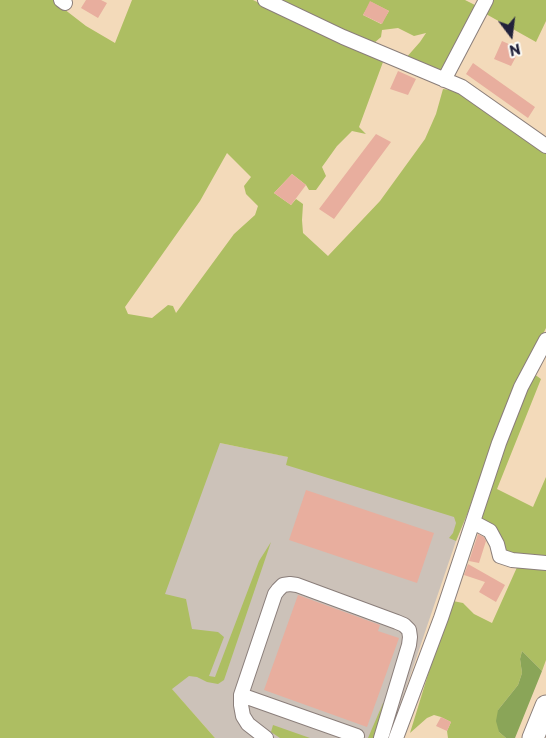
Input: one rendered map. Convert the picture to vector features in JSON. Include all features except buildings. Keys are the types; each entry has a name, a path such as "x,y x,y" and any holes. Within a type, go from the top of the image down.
{"highway":[{"path":"533,738 546,706"}],"street":[{"path":"266,0 343,36 462,87 546,146"},
{"path":"444,80 484,0"},
{"path":"396,738 441,618 499,443 521,387 546,340"},
{"path":"473,522 490,531 497,544 500,556 512,560 546,563"},
{"path":"266,738 248,724 243,716 241,695 275,594 283,585 290,584 398,622 409,630 409,645 381,738"},
{"path":"241,695 357,736"}],"shaded area":[{"path":"210,440 289,457 468,512 456,541 389,738 215,738 140,653"}],"green space":[{"path":"0,0 55,0 86,26 115,43 132,0 253,0 383,62 359,127 366,134 352,131 337,146 322,167 326,176 316,190 309,190 306,185 292,174 274,193 291,205 296,199 303,204 303,233 328,256 380,201 425,139 436,114 443,89 467,97 546,151 546,328 500,420 456,541 449,538 453,533 456,523 454,517 286,465 288,457 220,443 165,594 186,599 192,629 218,632 224,637 209,676 215,677 259,561 271,542 224,680 218,684 189,676 172,689 215,738 0,738","holes":["227,153 251,177 244,186 246,194 258,206 255,215 234,234 176,313 173,306 168,305 152,318 128,314 125,307 200,201"]},
{"path":"277,0 465,0 475,5 442,71 405,59 426,33 414,36 398,28 382,30 381,37 373,44","holes":["371,2 389,11 381,24 363,15"]},
{"path":"491,0 546,0 546,21 536,42 486,14"},
{"path":"534,374 541,379 497,489 533,507 546,477 546,560 504,554 478,515 497,458"},
{"path":"518,565 546,569 546,660 542,671 522,651 520,659 522,673 518,685 498,710 499,732 506,738 448,738 447,731 451,722 434,715 427,718 410,733 438,642 453,601 463,603 474,614 492,623"},
{"path":"522,651 542,671 515,738 506,738 499,732 496,721 498,710 518,685 522,673 520,659"},
{"path":"383,703 387,705 375,738 368,738"},
{"path":"273,725 310,738 280,738 271,732"}]}
